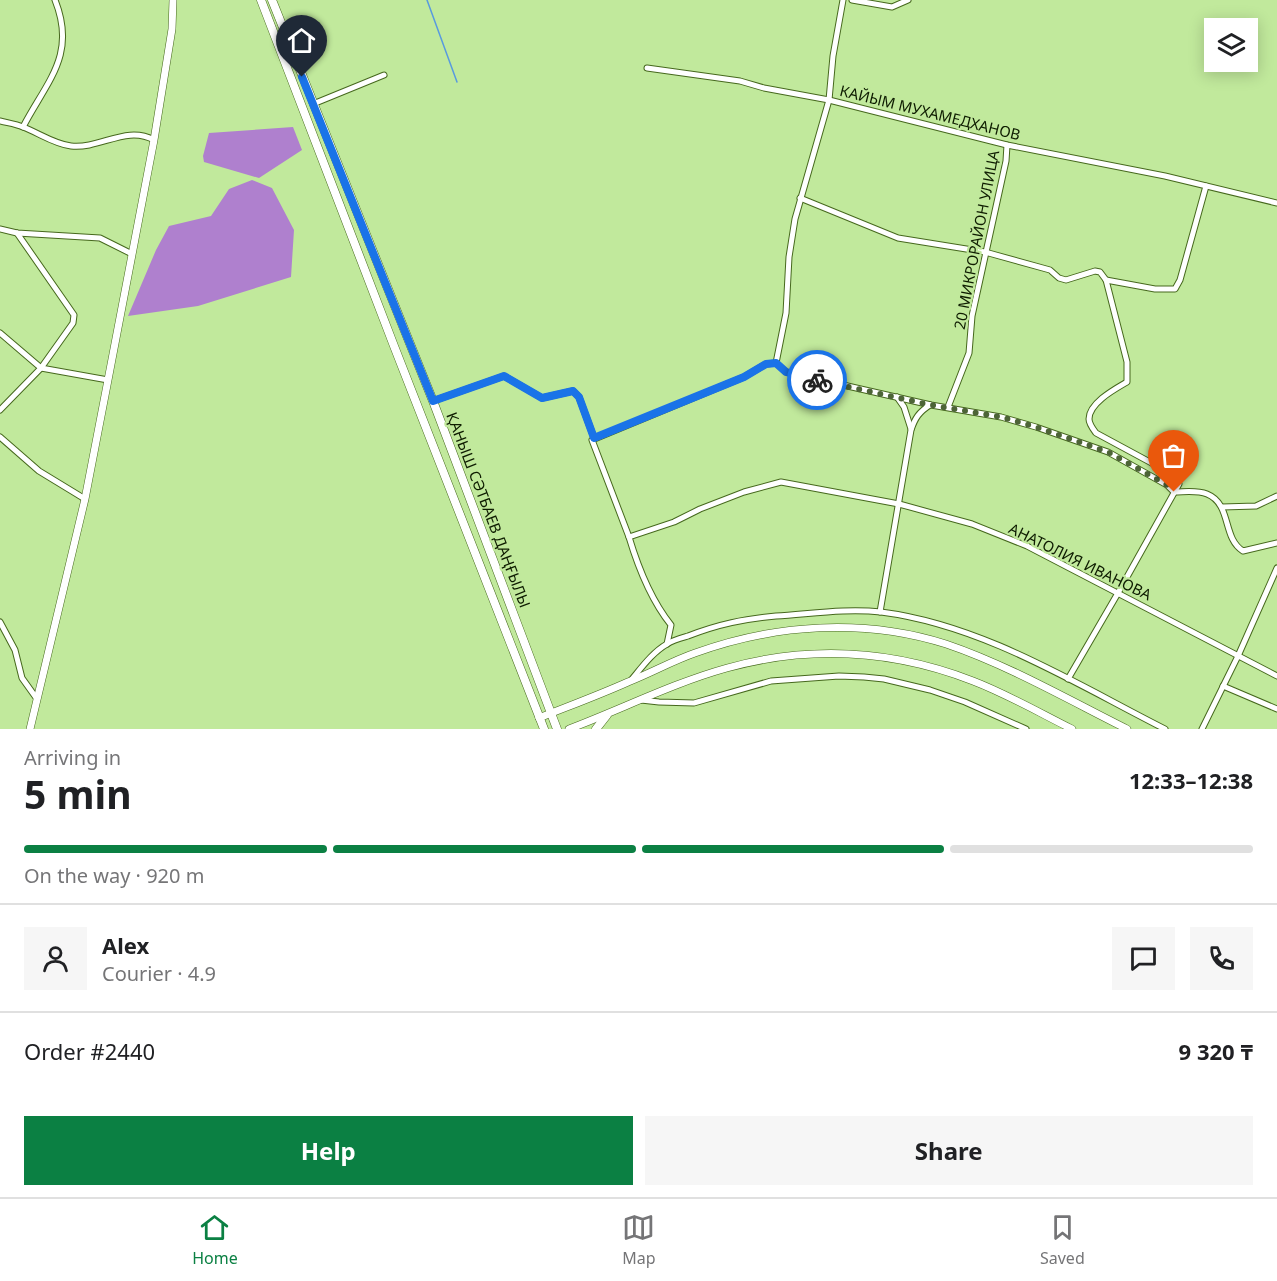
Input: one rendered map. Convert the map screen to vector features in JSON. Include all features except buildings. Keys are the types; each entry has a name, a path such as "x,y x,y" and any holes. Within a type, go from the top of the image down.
{"main road":[{"name":"ҚАНЫШ СӘТБАЕВ ДАҢҒЫЛЫ","path":"261,0 544,729"},
{"name":"ҚАНЫШ СӘТБАЕВ ДАҢҒЫЛЫ","path":"272,0 433,401 557,729"},
{"path":"596,729 607,715"}],"street":[{"path":"23,127 60,63 63,38 60,12 55,0"},
{"path":"30,729 85,498 154,140 172,29 173,0"},
{"path":"776,363 786,313 789,257 800,198 816,151 829,100 833,56 843,0"},
{"path":"852,0 892,7 908,0"},
{"name":"КАЙЫМ МУХАМЕДХАНОВ","path":"647,68 718,77 829,100 1008,145 1277,203"},
{"path":"313,104 384,75"},
{"path":"0,121 23,127 46,139 71,146 92,146 129,134 144,135 154,140"},
{"name":"20 МИКРОРАЙОН УЛИЦА","path":"948,407 969,353 972,316 1008,145"},
{"path":"1106,280 1155,289 1175,289 1180,280 1206,186"},
{"path":"800,198 898,238 985,252 1050,270 1059,278 1066,280 1095,270 1100,272 1106,280 1126,362 1127,382 1109,392 1097,403 1090,414 1090,424 1096,432 1172,474 1179,484 1068,679"},
{"path":"0,229 17,233 100,238 132,254"},
{"path":"0,410 41,368 73,323 74,315 17,233"},
{"path":"0,333 41,368 108,380"},
{"path":"593,439 744,377 766,364 776,363 786,372 931,405 1001,417 1108,452 1167,485 1174,492 1209,494 1222,507 1228,532 1236,546 1243,551 1277,543"},
{"path":"433,401 504,376 542,398 573,391 579,397 641,573 670,625 667,644"},
{"path":"897,397 904,407 911,430"},
{"path":"880,612 911,430 920,411 931,405"},
{"path":"0,437 39,471 85,498"},
{"name":"АНАТОЛИЯ ИВАНОВА","path":"629,537 674,522 744,492 781,482 899,504 972,524 1027,546 1277,676"},
{"path":"1222,507 1256,506 1277,496"},
{"path":"1203,729 1277,568"},
{"path":"630,681 648,659 667,644 720,624 749,618 850,611 880,612 971,634 1017,653 1165,729"},
{"path":"0,622 15,650 22,678 37,699"},
{"path":"540,718 697,652 757,636 822,627 882,630 945,644 980,657 1127,729"},
{"path":"569,729 725,669 794,654 836,652 905,660 942,669 976,682 1072,729"},
{"path":"641,700 694,703 771,681 839,676 864,677 884,679 930,690 1026,729"},
{"path":"1223,686 1277,709"}],"shaded area":[{"path":"293,127 302,150 259,178 204,162 203,156 209,133"},
{"path":"252,180 272,188 294,230 291,277 198,306 128,316 156,250 169,226 211,216 229,189"}],"waterway":[{"path":"427,0 457,82"}],"way so far":[{"path":"817,380 931,405 1001,417 1036,427 1108,452 1167,485 1174,492"}],"route":[{"path":"302,77 433,401 504,376 542,398 573,391 579,397 594,438 744,377 766,364 776,363 786,372 817,380"}]}
